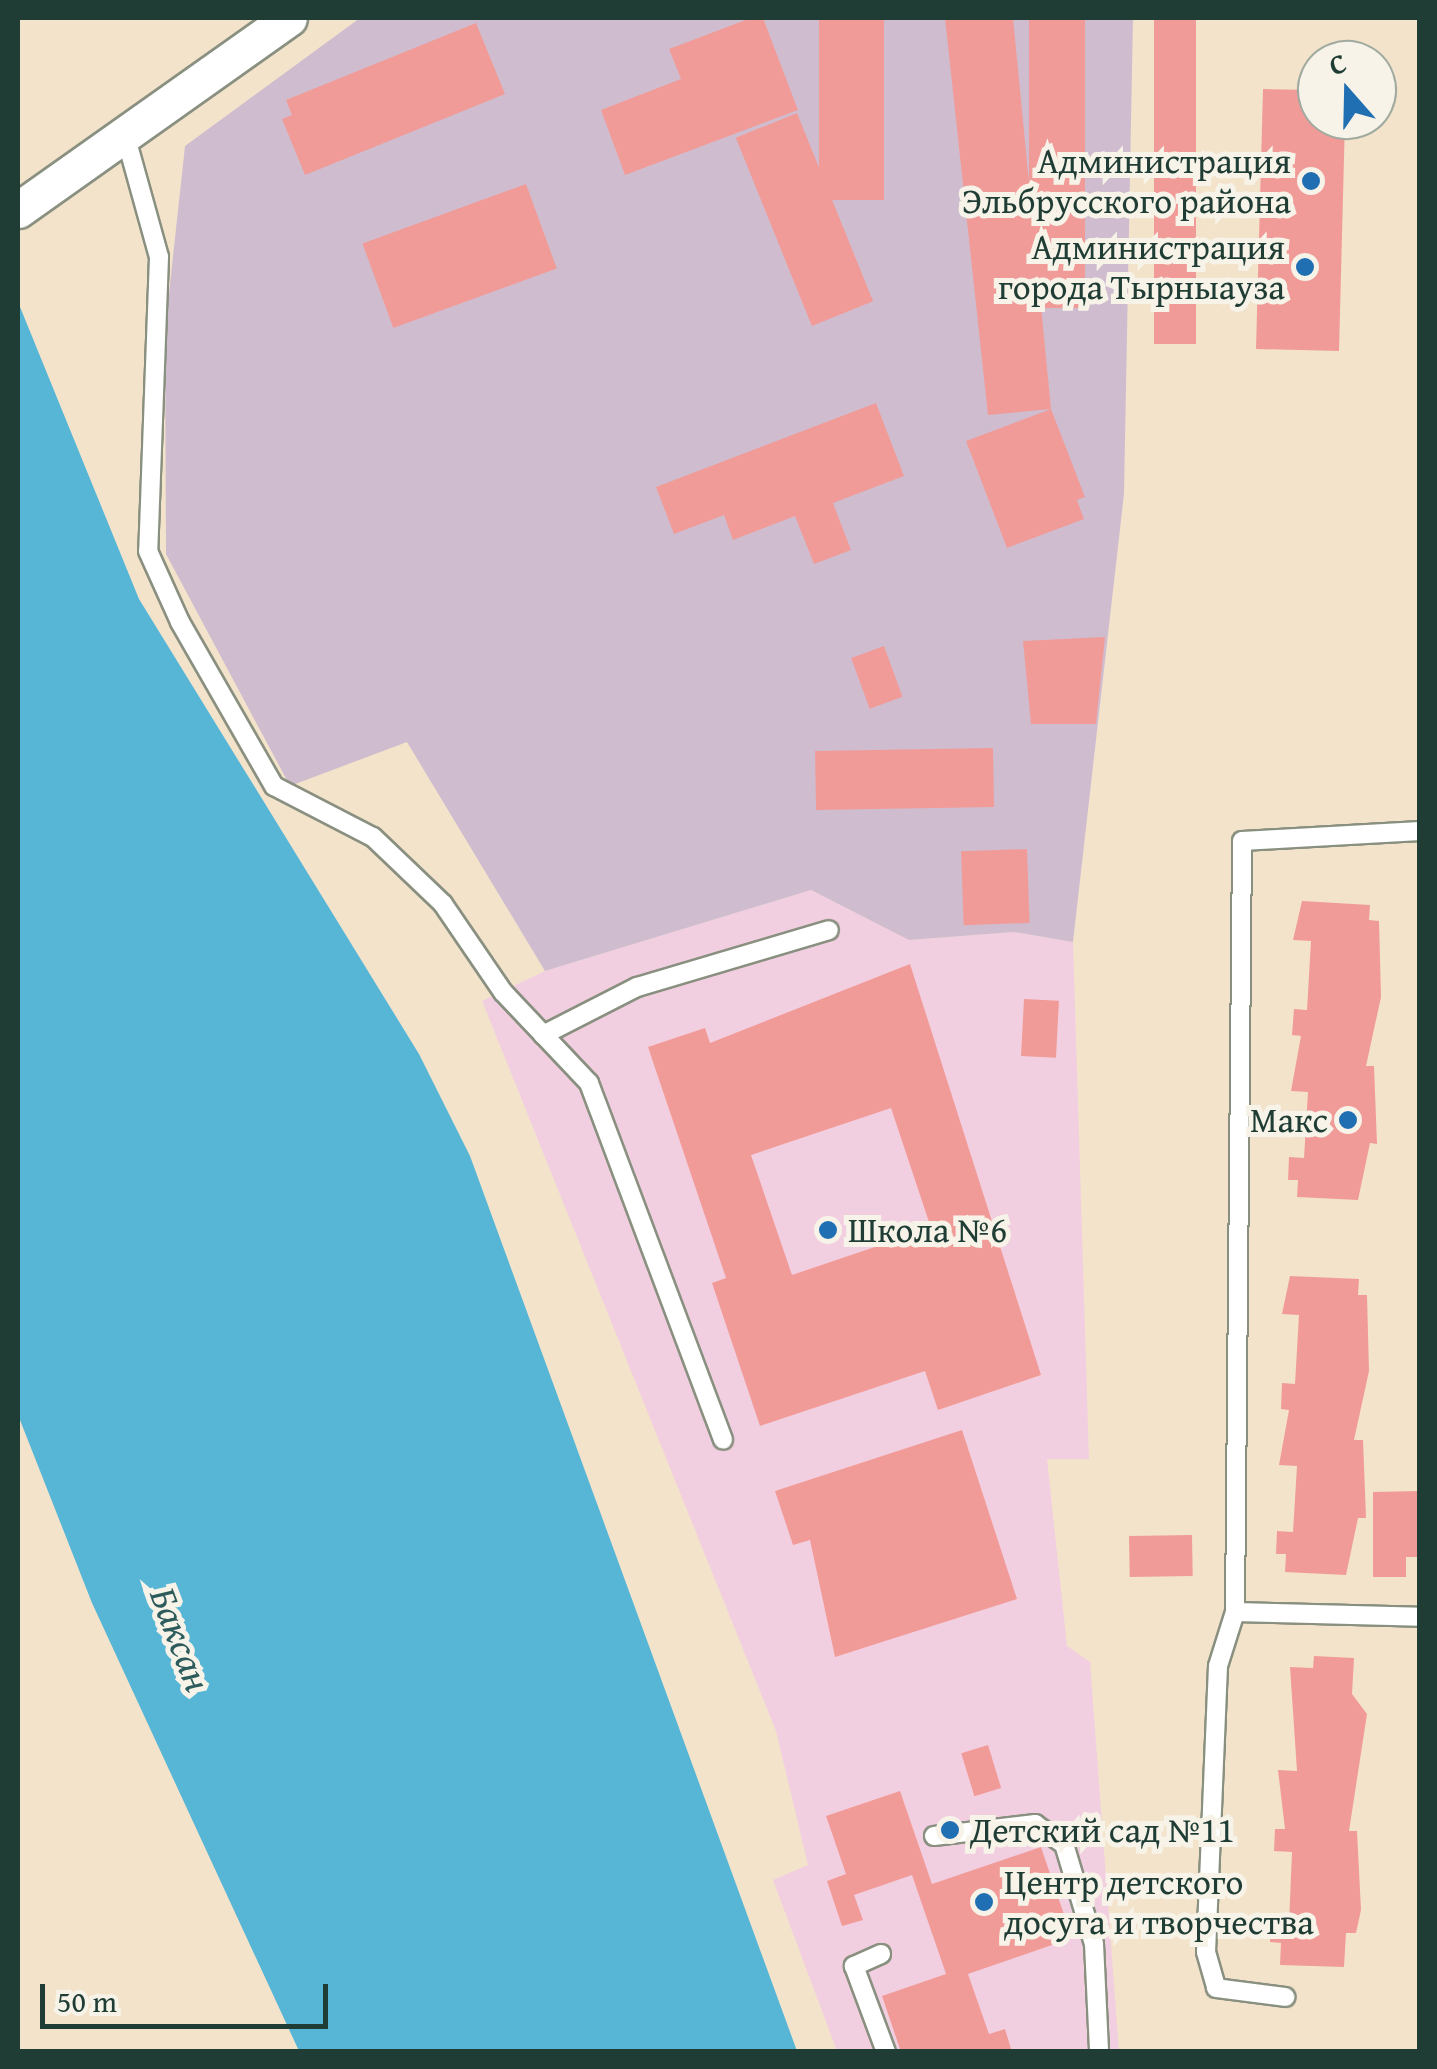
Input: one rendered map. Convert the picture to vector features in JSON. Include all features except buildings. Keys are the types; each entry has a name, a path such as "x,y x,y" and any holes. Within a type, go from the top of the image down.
{"street":[{"path":"18,210 126,138 289,18"}],"lane":[{"path":"126,138 159,257 148,552 180,622 274,786 373,838 442,904 543,1035 590,1083 724,1440"},
{"path":"1285,1996 1216,1988 1206,1952 1218,1666 1234,1612 1242,841 1420,831"},
{"path":"543,1035 637,987 829,930"},
{"path":"1234,1612 1420,1617"},
{"path":"934,1836 1036,1824 1064,1844 1094,1944 1100,2052"},
{"path":"881,1954 854,1966 886,2052"}],"shaded area":[{"path":"360,18 1133,18 1124,494 1073,942 1014,932 909,940 811,890 545,971 407,742 290,786 166,554 165,330 185,146"},
{"name":"Школа №6","path":"811,890 909,940 1014,932 1073,942 1089,1459 1047,1459 1067,1646 1090,1662 1119,2051 837,2051 773,1880 808,1865 776,1731 482,1001 545,971"}],"water":[{"name":"Баксан","path":"18,302 139,599 419,1054 470,1156 797,2051 299,2051 92,1603 18,1415"}],"place":[{"name":"Администрация Эльбрусского района","path":"1311,181"},
{"name":"Администрация города Тырныауза","path":"1305,267"},
{"name":"Макс","path":"1348,1120"},
{"name":"Школа №6","path":"828,1230"},
{"name":"Детский сад №11","path":"950,1830"},
{"name":"Центр детского досуга и творчества","path":"984,1902"}]}
